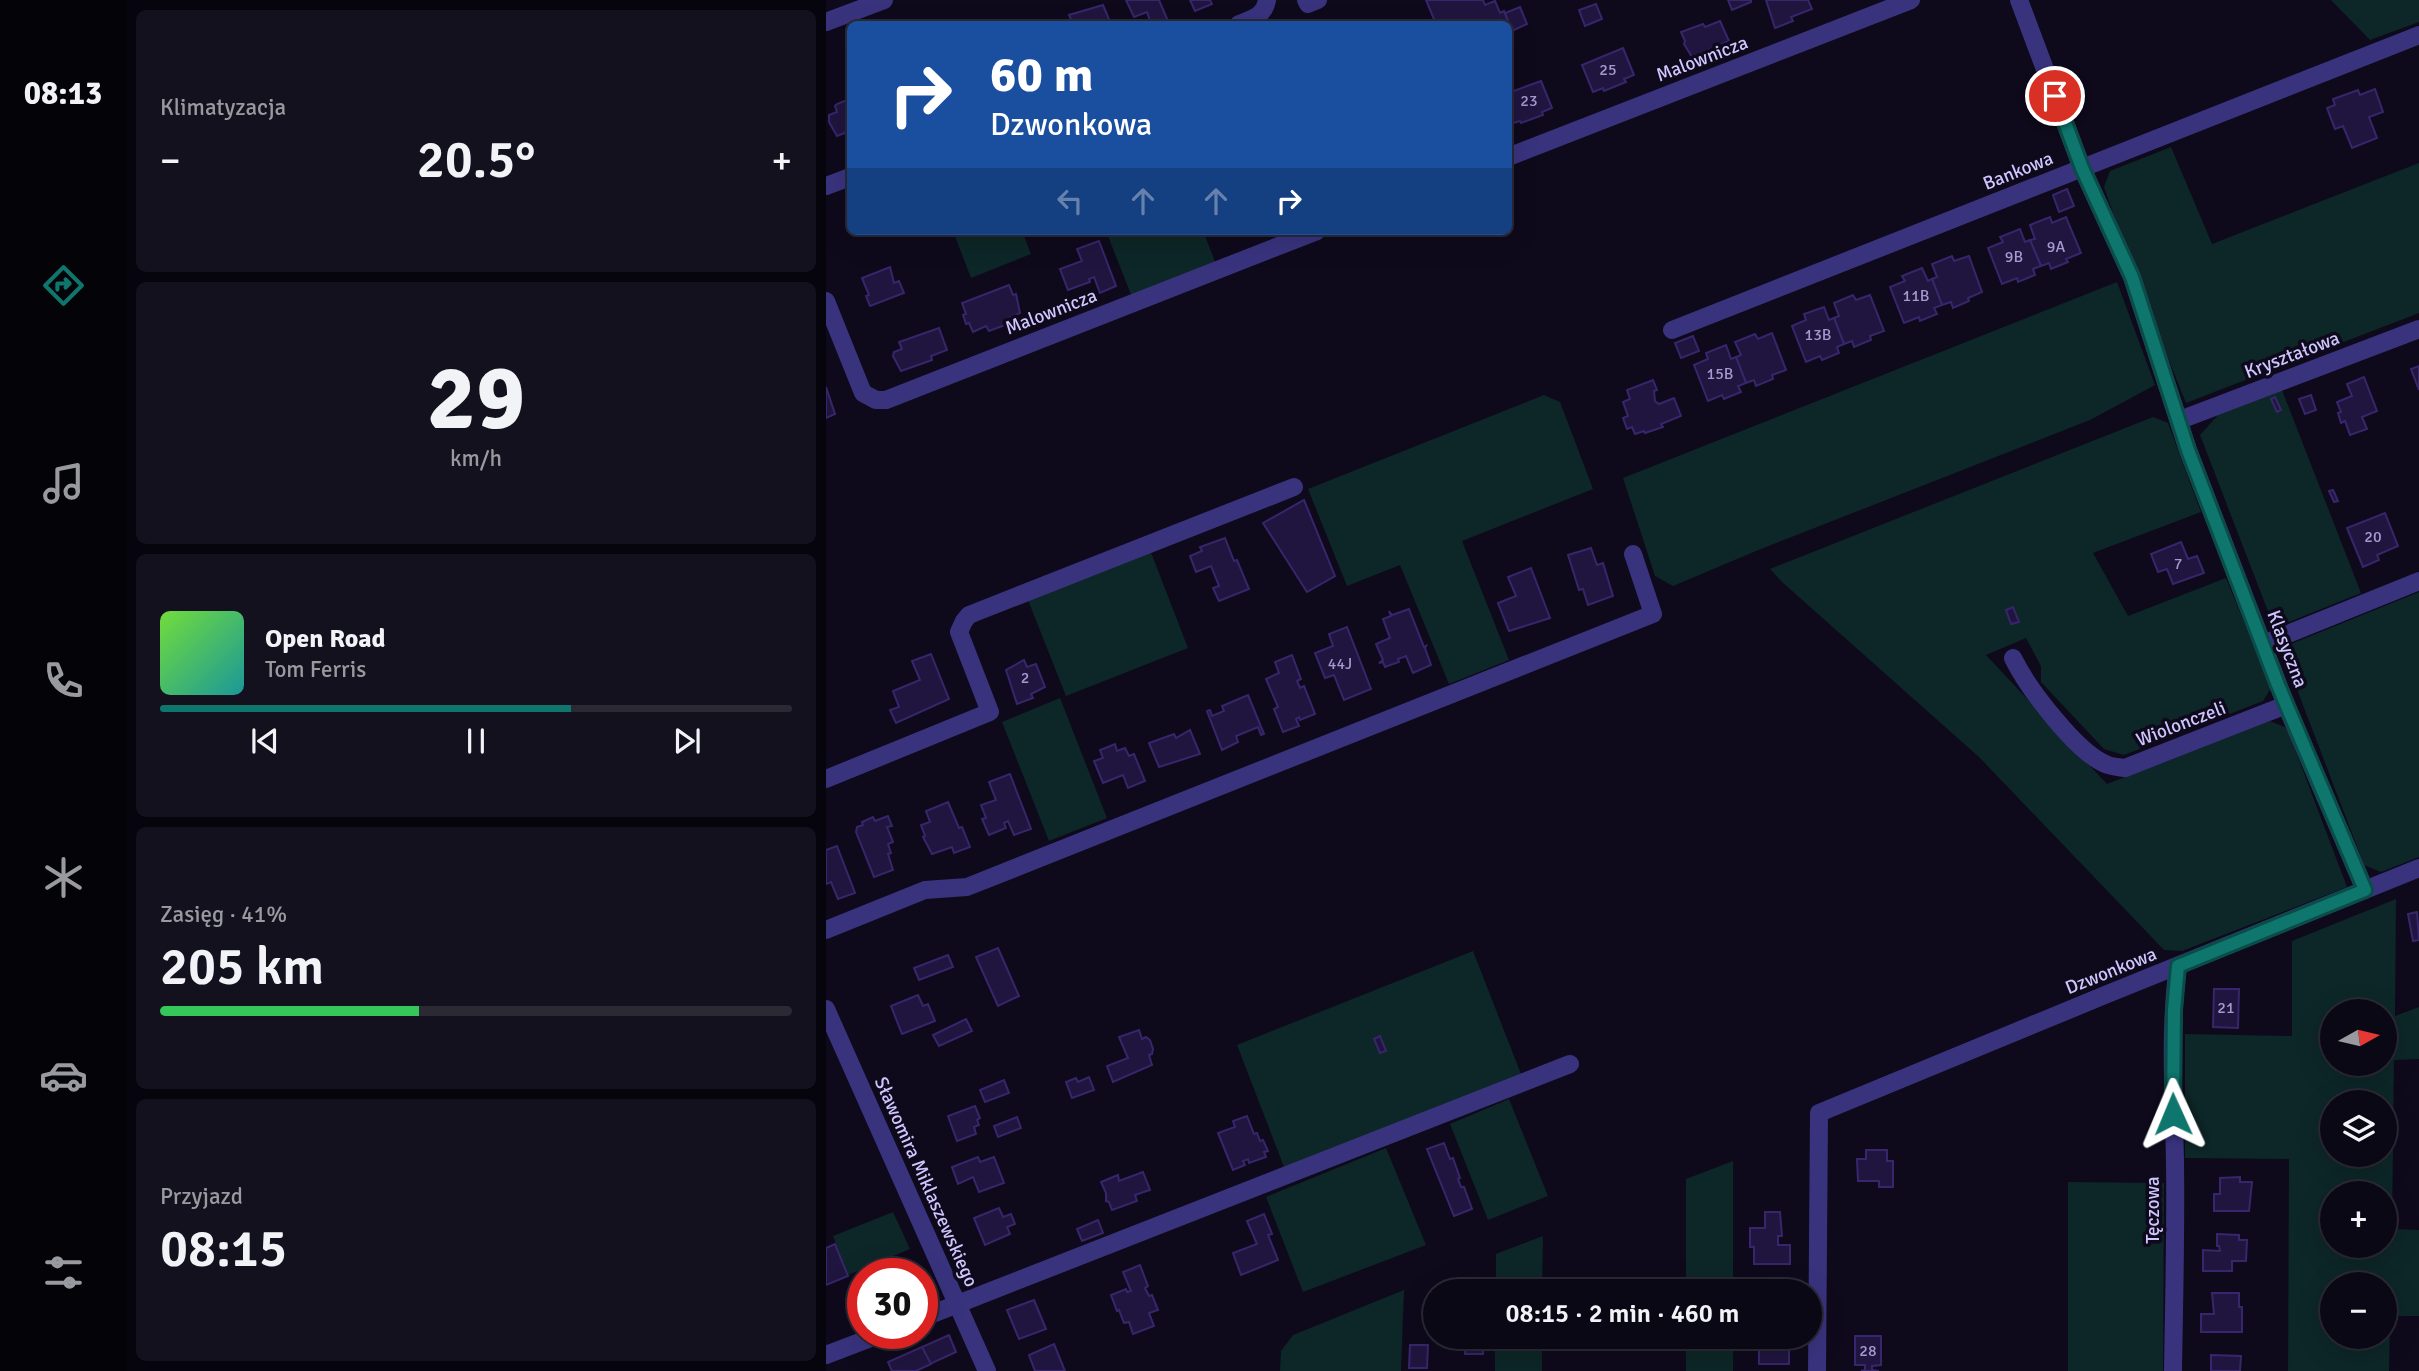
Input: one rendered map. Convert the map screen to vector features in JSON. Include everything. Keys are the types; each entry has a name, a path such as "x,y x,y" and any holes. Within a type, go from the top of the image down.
{"street":[{"path":"826,22 884,0"},
{"path":"1248,21 1263,12 1267,0"},
{"path":"1306,0 1308,5 1318,0"},
{"name":"Malownicza","path":"1512,155 1911,0"},
{"name":"Klasyczna","path":"2019,0 2082,168 2132,277 2199,480 2286,705 2365,890"},
{"name":"Bankowa","path":"1672,330 2419,35"},
{"path":"826,186 847,178"},
{"name":"Malownicza","path":"826,301 863,393 876,400 886,400 1307,235"},
{"name":"Kryształowa","path":"2180,420 2419,329"},
{"path":"826,779 990,712 960,632 964,621 970,615 1294,487"},
{"path":"826,930 925,890 967,887 1653,614 1633,554"},
{"path":"2263,644 2419,581"},
{"name":"Wiolonczeli","path":"2013,658 2023,678 2077,744 2106,765 2125,768 2286,705"},
{"name":"Dzwonkowa","path":"1817,1371 1819,1113 2419,868"},
{"name":"Tęczowa","path":"2173,1371 2173,1089 2174,1010 2178,966"},
{"name":"Sławomira Miklaszewskiego","path":"826,1009 987,1371"},
{"path":"938,1312 1570,1064"},
{"path":"826,1355 847,1347"}],"green space":[{"path":"2331,0 2419,0 2419,22 2370,40"},
{"path":"2171,147 2212,244 2419,163 2419,313 2186,403 2134,274 2104,187 2110,171"},
{"path":"955,235 1024,235 1031,254 971,278"},
{"path":"1108,235 1205,235 1216,264 1132,297"},
{"path":"2117,282 2155,385 2090,420 1673,586 1655,576 1623,478"},
{"path":"2282,390 2361,593 2284,624 2271,619 2200,435 2218,415"},
{"path":"1544,395 1560,402 1593,489 1462,541 1509,660 1449,684 1400,565 1347,586 1308,489"},
{"path":"2153,417 2168,423 2201,512 2093,553 2128,616 2226,578 2271,688 2263,701 2124,755 2104,749 2041,682 2041,666 2026,638 1986,655 2107,784 2270,721 2287,728 2347,887 2182,951 2164,950 1979,757 1770,569"},
{"path":"1150,550 1188,648 1066,696 1028,600"},
{"path":"2419,592 2419,857 2381,872 2364,865 2285,658 2291,644"},
{"path":"1060,698 1107,818 1049,841 1002,722"},
{"path":"2396,899 2395,999 2320,999 2320,1076 2394,1076 2394,1090 2320,1090 2320,1167 2393,1167 2393,1181 2320,1181 2320,1258 2397,1258 2397,1229 2419,1230 2419,1316 2397,1316 2397,1272 2320,1272 2320,1349 2389,1349 2389,1371 2288,1371 2289,1159 2185,1158 2185,1034 2292,1036 2292,941"},
{"path":"1473,951 1521,1074 1284,1167 1237,1045"},
{"path":"2419,1007 2419,1059 2398,1060 2398,1015"},
{"path":"1509,1099 1548,1196 1488,1220 1450,1124"},
{"path":"1386,1148 1426,1245 1303,1292 1266,1197"},
{"path":"1733,1161 1733,1279 1686,1279 1686,1179"},
{"path":"2068,1182 2164,1183 2163,1371 2068,1371"},
{"path":"893,1212 910,1249 889,1258 847,1258 847,1272 833,1236"},
{"path":"1543,1236 1542,1279 1496,1279 1496,1254"},
{"path":"1404,1290 1401,1371 1280,1371 1281,1351 1293,1335"},
{"path":"1495,1349 1542,1349 1542,1371 1495,1371"},
{"path":"1686,1349 1733,1349 1733,1371 1686,1371"}],"building":[{"path":"1126,0 1159,0 1168,21 1150,21 1147,12 1134,17"},
{"path":"1190,0 1210,0 1212,4 1195,11"},
{"path":"1426,0 1483,0 1485,5 1495,1 1500,13 1504,11 1508,21 1435,21"},
{"path":"1728,0 1751,0 1751,2 1732,10"},
{"path":"1766,0 1808,0 1812,9 1791,17 1793,21 1775,28"},
{"path":"1596,4 1602,19 1585,26 1579,10"},
{"path":"1103,5 1110,21 1072,21 1069,15"},
{"path":"1520,7 1527,24 1512,31 1512,21 1508,21 1505,13"},
{"path":"1720,21 1729,41 1692,57 1681,32"},
{"path":"1623,48 1634,75 1624,79 1626,82 1604,91 1603,88 1593,92 1582,65"},
{"path":"1541,81 1552,108 1542,112 1543,115 1512,123 1512,92"},
{"path":"2375,89 2383,112 2369,117 2377,138 2352,148 2343,126 2335,129 2327,108 2335,105 2333,99 2358,90 2360,95"},
{"path":"847,100 847,132 837,136 829,122 829,115 837,112 837,104"},
{"path":"2067,189 2074,206 2059,212 2053,195"},
{"path":"2050,217 2052,223 2066,217 2081,253 2051,269 2049,263 2041,266 2030,240 2035,239 2030,225"},
{"path":"2020,229 2025,242 2030,240 2041,266 2033,269 2035,275 2018,282 2017,278 2002,284 1988,248 2003,242 2000,237"},
{"path":"1099,241 1116,286 1100,293 1094,277 1089,279 1090,282 1068,290 1060,269 1082,261 1077,249"},
{"path":"1952,256 1954,261 1969,256 1982,292 1953,308 1951,302 1942,305 1932,279 1937,277 1932,264"},
{"path":"890,267 894,283 899,281 904,293 870,306 862,278"},
{"path":"1922,268 1928,281 1932,279 1942,305 1934,308 1937,314 1920,321 1919,317 1904,323 1890,287 1905,281 1902,276"},
{"path":"1009,285 1013,295 1016,294 1020,313 1006,319 1008,324 989,331 986,326 973,332 969,323 966,324 962,303"},
{"path":"1853,295 1856,300 1870,295 1884,331 1870,336 1871,340 1854,347 1852,341 1844,344 1834,318 1839,316 1834,303"},
{"path":"1824,307 1829,320 1834,318 1844,344 1837,347 1839,353 1822,360 1820,356 1806,362 1792,326 1806,320 1804,314"},
{"path":"939,328 947,350 931,356 932,360 901,371 893,356 894,352 902,349 899,342"},
{"path":"1772,333 1786,370 1772,375 1773,379 1756,386 1754,380 1746,383 1736,357 1741,355 1735,342 1755,334 1758,339"},
{"path":"1693,336 1699,351 1681,358 1675,343"},
{"path":"1726,345 1731,359 1736,357 1746,383 1738,386 1741,392 1724,399 1722,395 1708,401 1694,365 1708,359 1706,353"},
{"path":"2419,366 2419,390 2411,369"},
{"path":"2364,377 2377,411 2362,417 2367,429 2350,435 2345,421 2341,423 2337,402 2352,396 2347,384"},
{"path":"1653,380 1657,390 1654,391 1655,401 1659,404 1674,398 1681,416 1661,424 1663,427 1635,434 1632,427 1627,429 1623,418 1628,416 1623,402 1630,399 1627,390"},
{"path":"826,387 835,414 826,418"},
{"path":"2311,395 2316,410 2305,414 2299,399"},
{"path":"2275,397 2281,410 2277,412 2271,399"},
{"path":"2333,490 2338,501 2334,502 2329,491"},
{"path":"1304,500 1335,576 1307,592 1263,523"},
{"path":"2385,513 2398,546 2377,555 2379,560 2363,567 2347,528"},
{"path":"1225,538 1249,589 1219,601 1213,588 1219,586 1211,566 1196,572 1190,556 1202,551 1200,547"},
{"path":"2181,542 2188,559 2197,556 2204,573 2173,584 2167,569 2158,572 2151,554"},
{"path":"1591,548 1597,565 1603,563 1613,596 1588,605 1583,589 1579,590 1568,555"},
{"path":"1531,568 1550,618 1509,631 1498,603 1516,596 1508,577"},
{"path":"2013,607 2019,622 2011,624 2006,610"},
{"path":"1409,609 1424,647 1426,646 1431,665 1413,673 1406,656 1385,667 1383,662 1379,663 1383,660 1376,644 1390,638 1383,619 1391,616 1389,611 1392,615"},
{"path":"1347,627 1371,689 1344,700 1334,675 1325,678 1315,653 1333,646 1329,634"},
{"path":"931,654 949,699 896,723 890,710 899,707 893,691 920,680 912,661"},
{"path":"1292,655 1301,679 1297,681 1300,688 1304,686 1315,714 1300,720 1299,717 1296,719 1299,726 1283,732 1274,709 1278,707 1266,679 1279,673 1275,662"},
{"path":"1024,660 1027,667 1036,664 1045,687 1031,694 1033,698 1017,704 1006,670"},
{"path":"1248,695 1264,734 1261,735 1258,727 1236,736 1238,742 1222,750 1207,711 1210,710 1212,716 1224,711 1222,706"},
{"path":"1190,730 1200,754 1159,767 1149,743 1174,734 1176,738"},
{"path":"1115,744 1117,751 1125,748 1129,756 1134,754 1145,781 1128,788 1123,775 1103,783 1094,761 1103,758 1100,750"},
{"path":"1010,774 1031,829 1014,835 1008,821 1004,823 1006,828 989,835 982,819 986,818 981,805 996,800 989,782"},
{"path":"948,802 970,847 954,853 952,847 932,854 923,837 925,836 921,825 930,822 926,811"},
{"path":"888,816 892,826 887,827 893,842 888,844 891,853 888,854 893,870 874,877 856,832 857,827 873,817 875,821"},
{"path":"837,846 855,893 838,899 831,882 826,884 826,850"},
{"path":"2417,912 2419,940 2413,941 2408,914"},
{"path":"998,948 1019,996 998,1006 976,957"},
{"path":"948,955 953,967 919,980 914,968"},
{"path":"2214,989 2239,989 2238,1028 2213,1027"},
{"path":"918,995 923,1006 928,1004 935,1021 902,1034 891,1006"},
{"path":"966,1019 972,1031 939,1046 933,1035"},
{"path":"1139,1030 1142,1039 1146,1037 1150,1040 1153,1049 1149,1055 1152,1065 1113,1082 1107,1066 1128,1058 1119,1037"},
{"path":"1380,1036 1386,1051 1380,1053 1374,1039"},
{"path":"1089,1077 1094,1090 1072,1098 1066,1082 1076,1078 1078,1082"},
{"path":"1004,1080 1009,1093 985,1102 980,1090"},
{"path":"975,1106 980,1118 977,1120 979,1125 974,1127 976,1134 957,1141 948,1116"},
{"path":"1247,1116 1254,1134 1257,1133 1260,1141 1263,1140 1268,1151 1264,1152 1266,1157 1249,1163 1248,1159 1243,1161 1245,1165 1233,1170 1218,1133 1235,1127 1233,1121"},
{"path":"1017,1117 1021,1128 998,1137 994,1126"},
{"path":"1444,1143 1450,1159 1453,1158 1460,1178 1458,1179 1472,1209 1454,1216 1427,1149"},
{"path":"1866,1150 1887,1150 1887,1161 1893,1161 1893,1187 1879,1187 1879,1181 1858,1181 1857,1159 1866,1159"},
{"path":"978,1157 980,1162 994,1157 1004,1183 979,1192 973,1177 958,1184 952,1167"},
{"path":"1143,1172 1150,1190 1135,1195 1137,1201 1112,1210 1106,1201 1101,1182 1118,1175 1119,1181"},
{"path":"2240,1177 2240,1182 2252,1182 2249,1211 2214,1211 2214,1194 2220,1194 2220,1178"},
{"path":"999,1208 1003,1217 1011,1214 1015,1224 1007,1227 1010,1234 985,1245 974,1218"},
{"path":"1765,1212 1780,1212 1782,1236 1778,1236 1778,1245 1790,1245 1790,1264 1754,1264 1750,1228 1765,1228"},
{"path":"1264,1214 1272,1234 1268,1235 1278,1260 1241,1275 1233,1253 1257,1244 1247,1221"},
{"path":"1098,1220 1103,1233 1082,1241 1077,1229"},
{"path":"2217,1234 2239,1235 2239,1240 2247,1240 2246,1261 2232,1261 2232,1271 2203,1271 2203,1250 2220,1251"},
{"path":"835,1244 847,1276 826,1285 826,1248"},
{"path":"1140,1265 1148,1286 1145,1288 1149,1296 1152,1295 1158,1310 1149,1313 1154,1326 1133,1334 1129,1322 1124,1323 1119,1310 1117,1311 1111,1295 1126,1289 1127,1292 1131,1291 1123,1272"},
{"path":"2212,1293 2239,1293 2242,1332 2201,1332 2201,1314 2214,1314"},
{"path":"1034,1300 1046,1329 1019,1339 1007,1310"},
{"path":"949,1335 956,1352 930,1364 923,1349 938,1349 938,1340"},
{"path":"1855,1336 1881,1336 1881,1365 1872,1366 1872,1370 1879,1371 1861,1371 1865,1370 1865,1365 1855,1365"},
{"path":"1054,1344 1065,1371 1035,1371 1029,1355"},
{"path":"1410,1345 1423,1345 1423,1349 1428,1349 1427,1368 1409,1368"},
{"path":"923,1349 931,1364 916,1371 892,1371 888,1362"},
{"path":"1465,1349 1483,1349 1483,1354 1465,1354"},
{"path":"1759,1349 1789,1349 1789,1364 1759,1364"},
{"path":"2211,1355 2241,1356 2240,1371 2211,1371"}],"route":[{"path":"2055,96 2082,168 2132,277 2188,450 2278,685 2365,890 2178,966 2174,1010 2173,1114"}]}
